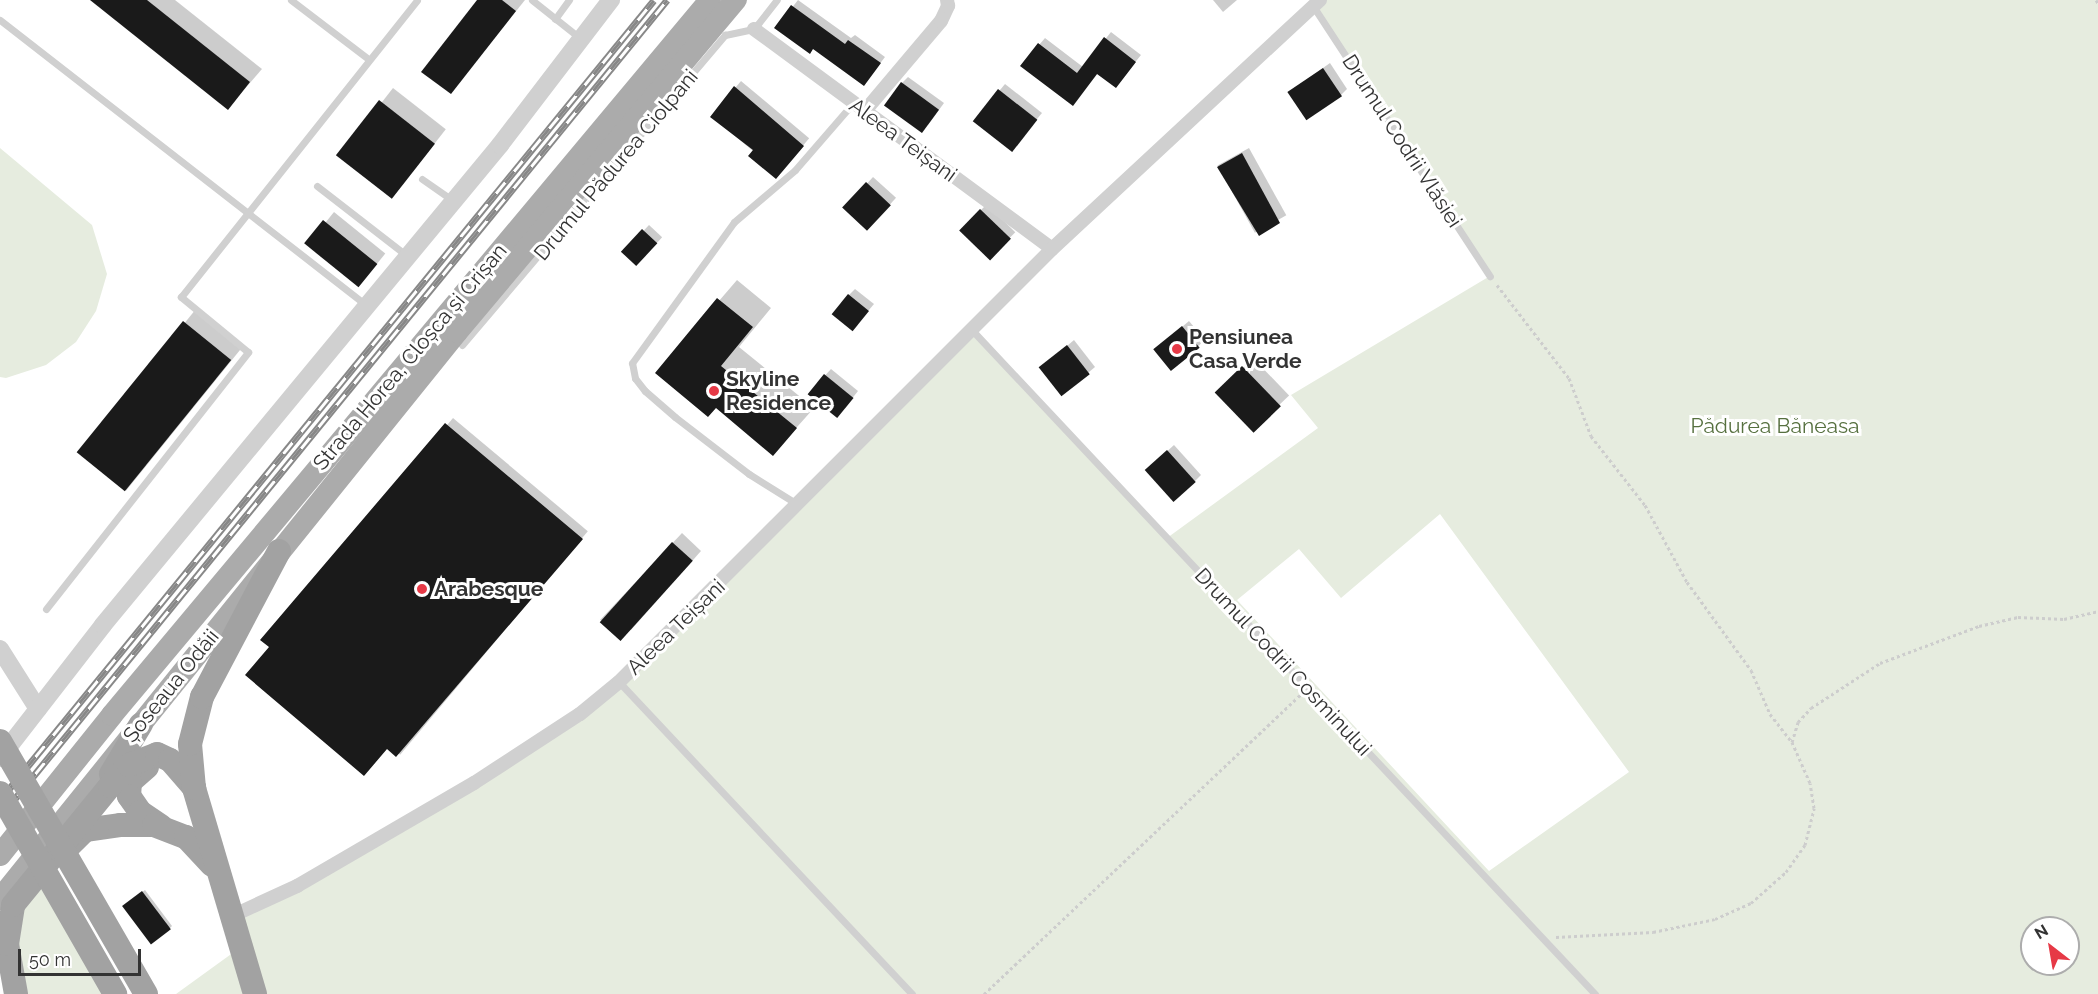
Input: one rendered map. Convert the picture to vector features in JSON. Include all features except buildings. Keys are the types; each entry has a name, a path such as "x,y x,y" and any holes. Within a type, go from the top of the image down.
{"highway":[{"path":"255,994 191,784 190,744 196,713 279,551"},
{"path":"16,994 7,944 13,905 88,820 141,724"},
{"path":"0,741 146,994"},
{"path":"28,994 18,951 24,904 30,891 129,765 146,755 157,754 170,760 191,784"},
{"path":"191,784 157,766 143,769 130,782 133,806 163,827 197,845 218,874"},
{"path":"0,793 115,994"},
{"path":"88,820 163,827"}],"main road":[{"name":"Strada Horea, Cloșca și Crișan","path":"342,473 710,0"},
{"name":"Strada Horea, Cloșca și Crișan","path":"112,715 454,331 736,0"},
{"name":"Șoseaua Odăii","path":"0,899 342,473"},
{"name":"Șoseaua Odăii","path":"0,855 112,715"}],"street":[{"path":"0,758 454,202 584,40 611,0"},
{"path":"859,107 942,21 948,6 947,0"},
{"name":"Aleea Teișani","path":"232,916 297,886 474,783 580,714 619,682 1052,249 1316,3"},
{"name":"Aleea Teișani","path":"754,29 1052,249"},
{"path":"0,649 38,709"}],"lane":[{"path":"291,0 367,58"},
{"path":"46,609 248,352 181,297 367,58 417,0"},
{"path":"532,0 584,40"},
{"path":"555,19 569,0"},
{"path":"754,29 777,0"},
{"name":"Drumul Codrii Vlăsiei","path":"1316,3 1490,276"},
{"path":"0,20 367,306"},
{"name":"Drumul Pădurea Ciolpani","path":"454,331 725,35 754,29"},
{"path":"797,504 749,474 667,411 635,378 632,363 734,222 795,170 859,107"},
{"path":"422,179 454,202"},
{"path":"317,186 408,257"},
{"name":"Drumul Codrii Cosminului","path":"971,329 1595,994"},
{"path":"619,682 912,994"}],"path":[{"path":"1490,276 1569,378 1591,435 1645,505 1687,582 1751,670 1770,714 1792,742 1810,783 1814,808 1805,845 1786,872 1751,903 1715,919 1653,932 1542,938"},
{"path":"1792,742 1798,722 1811,708 1880,663 1989,624 2018,617 2064,619 2098,611"},
{"path":"984,994 1307,688"}],"green space":[{"name":"Pădurea Băneasa","path":"1319,0 2098,0 2098,994 176,994 234,952 224,919 263,904 580,714 971,329 1167,538 1318,428 1291,395 1490,276 1313,6","holes":["1440,514 1629,772 1489,871 1237,600 1299,549 1341,598"]},
{"path":"0,148 92,225 107,274 96,311 76,342 46,365 6,378 0,377"},
{"path":"45,874 115,994 28,994 18,951 20,914"}],"railway":[{"path":"0,800 654,0"},
{"path":"0,817 667,0"}],"place":[{"name":"Pensiunea Casa Verde","path":"1177,349"},
{"name":"Skyline Residence","path":"714,391"},
{"name":"Arabesque","path":"422,589"}]}
